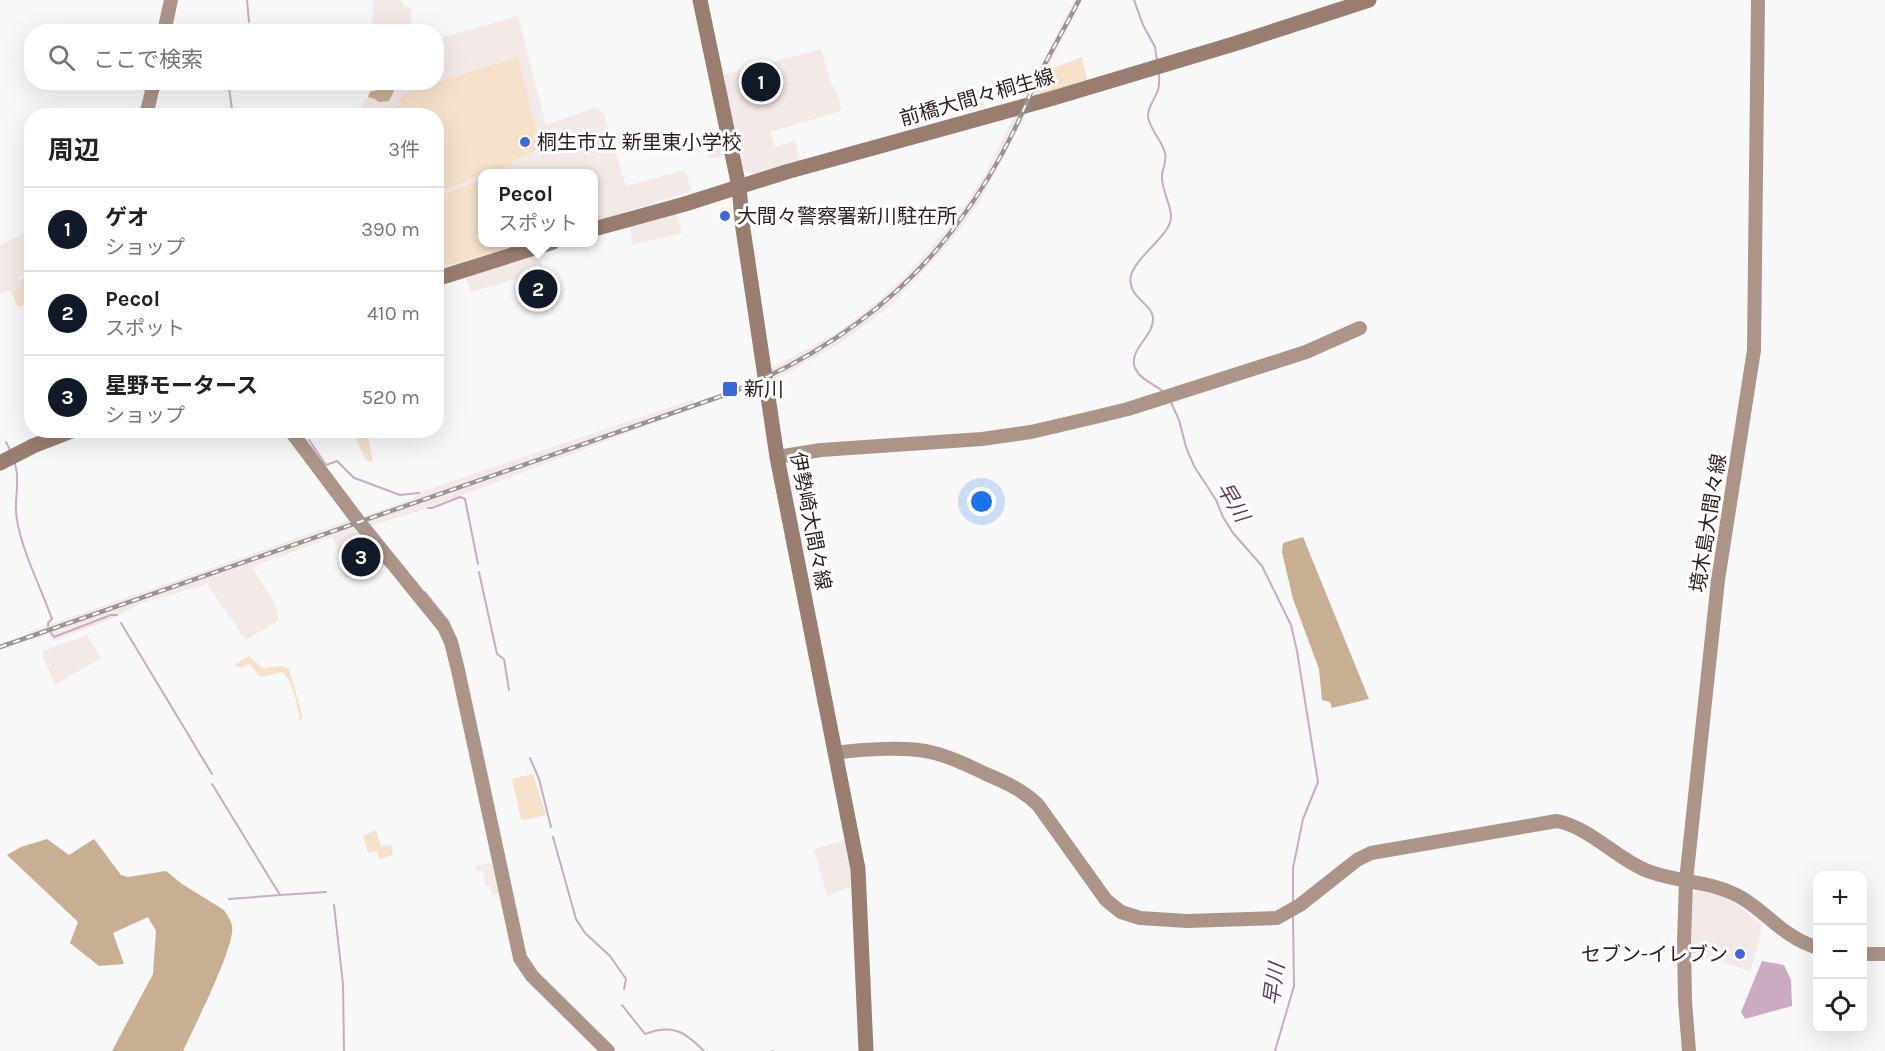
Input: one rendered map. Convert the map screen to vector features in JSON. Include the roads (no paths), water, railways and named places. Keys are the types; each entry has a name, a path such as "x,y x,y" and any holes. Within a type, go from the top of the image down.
{"main road":[{"name":"伊勢崎大間々線","path":"700,0 739,187 743,233 777,457 859,876 866,1051"},
{"name":"前橋大間々桐生線","path":"598,228 1160,66 1369,0"},
{"path":"444,277 540,247"},
{"path":"0,464 54,438"}],"street":[{"path":"166,24 171,0"},
{"name":"境木島大間々線","path":"1689,1051 1685,1001 1686,881 1718,580 1754,350 1758,0"},
{"path":"148,108 152,90"},
{"path":"777,457 821,450 967,441 1091,418 1157,400 1306,352 1360,328"},
{"path":"296,438 359,522 444,627 451,642 458,670 520,958 532,976 608,1051"},
{"path":"836,753 914,750 933,752 1015,787 1038,805 1106,900 1113,907 1131,916 1210,921 1276,918 1300,905 1357,860 1380,850 1557,821 1575,826 1639,867 1658,874 1716,887 1734,894 1792,938 1813,946"},
{"path":"1867,954 1885,954"}],"waterway":[{"path":"247,0 249,22"},
{"name":"早川","path":"1134,0 1143,25 1155,47 1157,60"},
{"name":"早川","path":"1159,72 1159,88 1148,116 1165,153 1162,180 1171,215 1166,230 1135,267 1130,283 1132,289 1152,313 1153,318 1150,331 1135,355 1135,368 1143,378 1163,391"},
{"path":"229,90 232,108"},
{"name":"早川","path":"1170,400 1194,466 1216,500 1233,533 1262,566 1291,625 1318,782 1303,819 1293,868 1293,904"},
{"path":"309,440 326,465 337,461 354,478 400,495 419,493"},
{"path":"6,442 10,450"},
{"path":"15,464 19,532 52,619 48,626"},
{"path":"428,508 460,497 465,499 478,564"},
{"path":"479,572 497,654 504,659 509,690"},
{"path":"425,592 449,622"},
{"path":"51,633 54,637 111,615 117,615"},
{"path":"121,623 212,774"},
{"path":"530,758 539,779 551,827"},
{"path":"212,784 280,895 326,892"},
{"path":"553,837 576,919 585,933 610,956 626,979 624,989"},
{"path":"229,899 280,895"},
{"path":"334,905 343,984 344,1051"},
{"name":"早川","path":"1275,1051 1294,986 1293,916"},
{"path":"622,1005 645,1034 663,1030 678,1031 704,1051"}],"railway":[{"path":"0,647 733,392 796,362 855,325 882,304 908,281 954,228 986,182 1005,148 1040,72 1079,0"}],"place":[{"name":"ゲオ","path":"761,82"},
{"name":"桐生市立 新里東小学校","path":"525,142"},
{"name":"大間々警察署新川駐在所","path":"725,216"},
{"name":"Pecol","path":"538,289"},
{"name":"新川","path":"730,389"},
{"name":"星野モータース","path":"361,557"},
{"name":"セブン-イレブン","path":"1740,954"}]}
